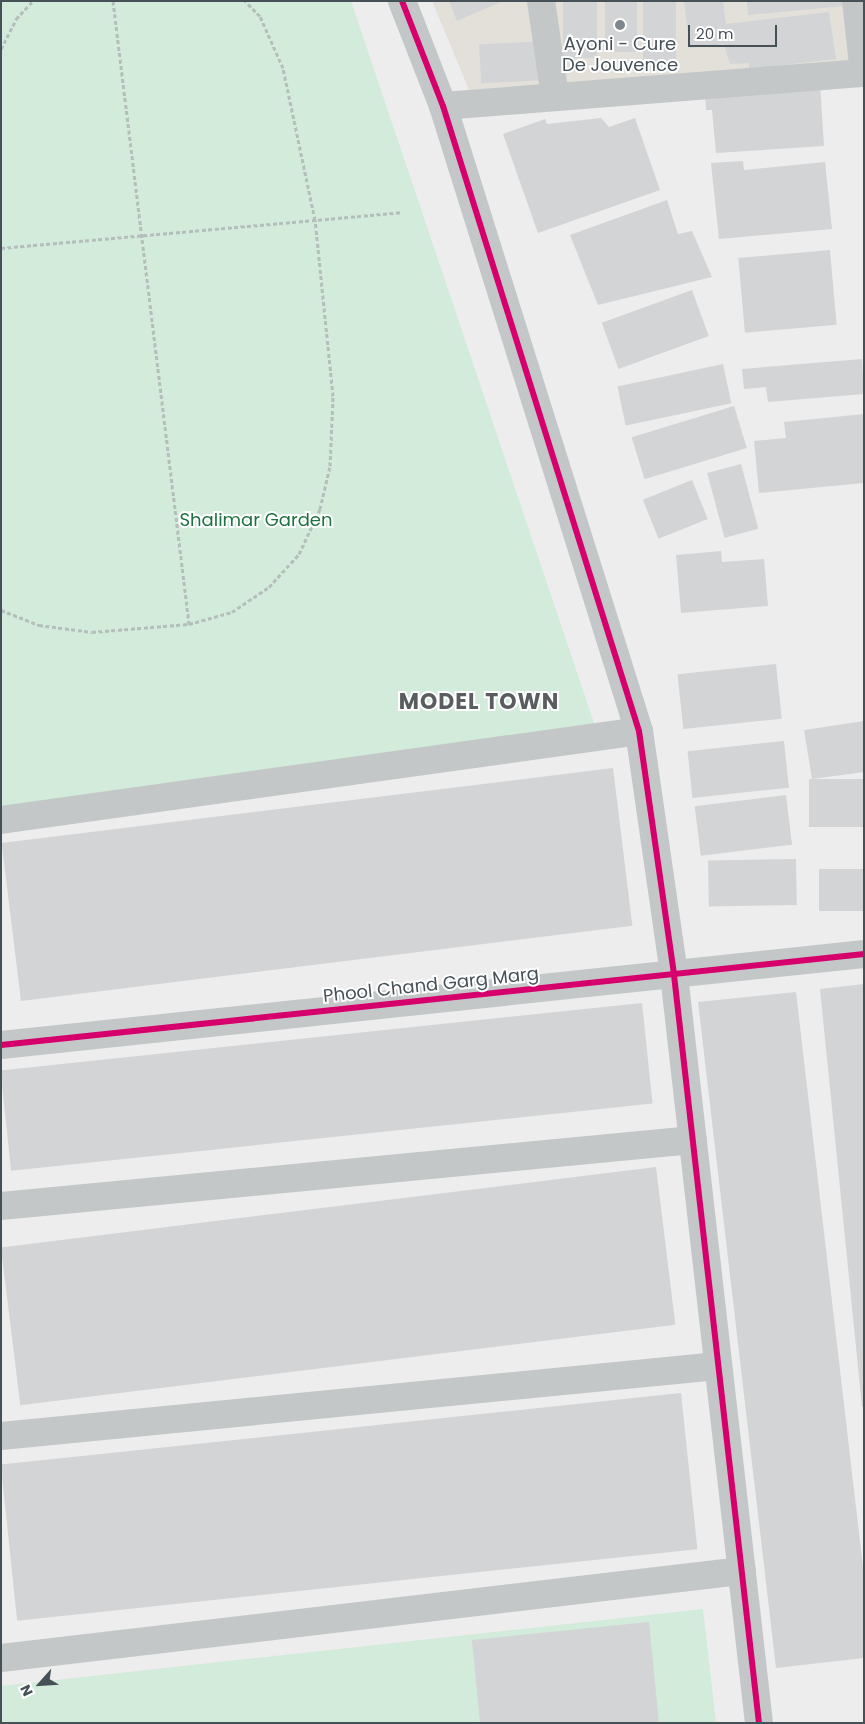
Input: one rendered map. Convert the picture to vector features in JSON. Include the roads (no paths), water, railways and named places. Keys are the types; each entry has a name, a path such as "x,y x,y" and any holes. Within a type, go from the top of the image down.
{"street":[{"path":"402,1 443,106 639,731 674,975 759,1723"},
{"path":"541,1 555,97"},
{"path":"443,106 864,73 856,1"},
{"path":"1,820 639,731"},
{"name":"Phool Chand Garg Marg","path":"1,1045 864,954"},
{"path":"1,1206 693,1140"},
{"path":"1,1436 718,1366"},
{"path":"1,1658 742,1571"}],"place":[{"name":"Ayoni - Cure De Jouvence","path":"620,25"}],"district":[{"name":"MODEL TOWN","path":"479,702"}],"park label":[{"name":"Shalimar Garden","path":"256,520"}]}
